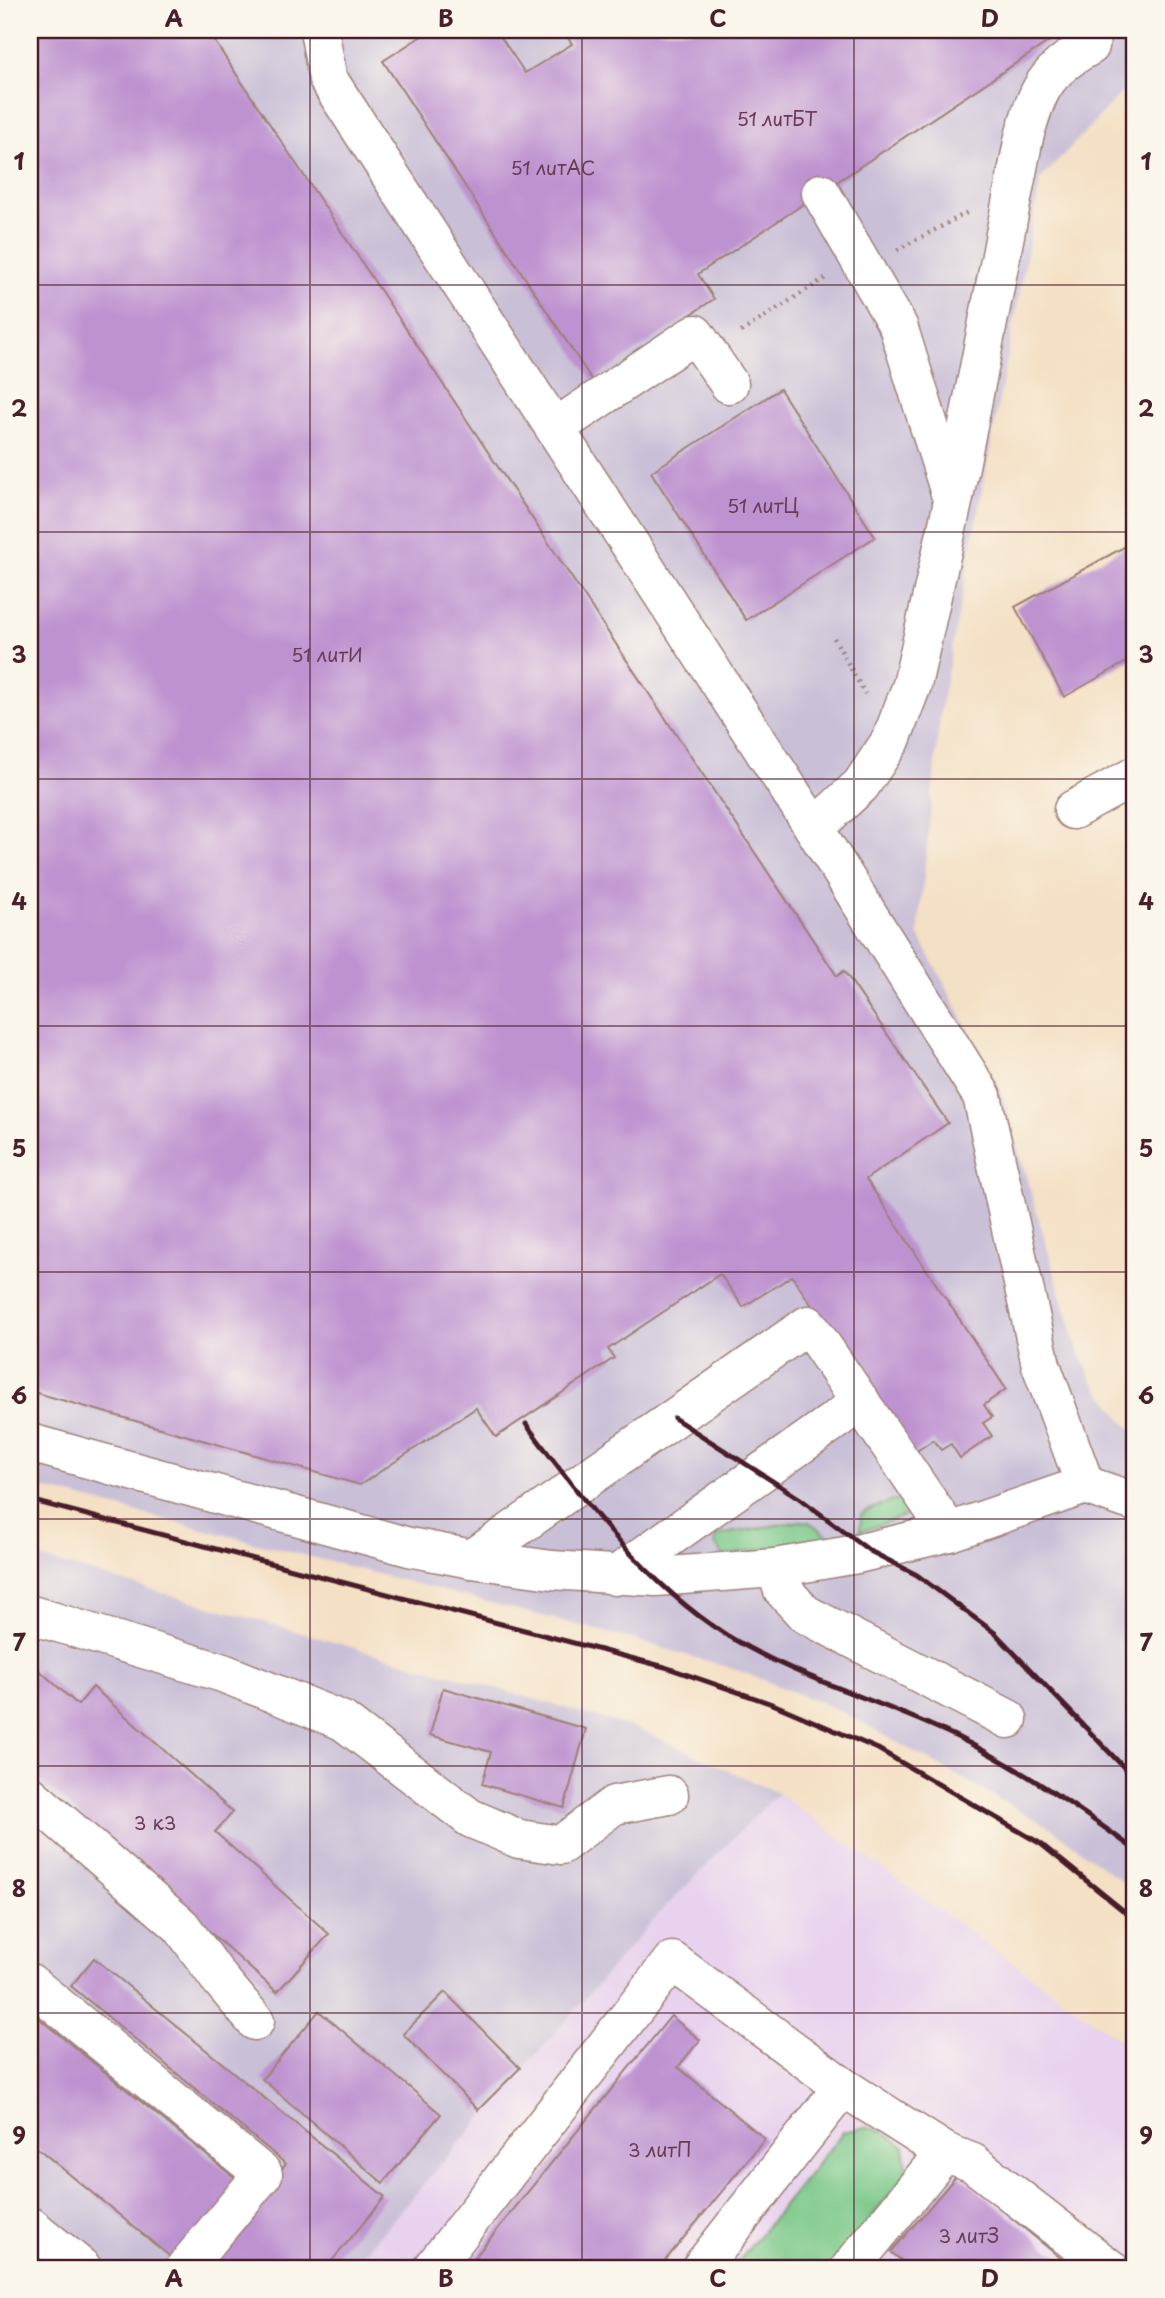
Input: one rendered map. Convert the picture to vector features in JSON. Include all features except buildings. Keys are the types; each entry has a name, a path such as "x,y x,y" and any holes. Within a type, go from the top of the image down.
{"lane":[{"path":"320,30 328,79 814,828 982,1096 1041,1365 1085,1485"},
{"path":"814,828 862,785 891,740 912,685 953,502 1031,112 1051,73 1074,54 1090,46 1092,30"},
{"path":"821,192 898,326 953,502"},
{"path":"555,428 695,334 729,384"},
{"path":"1073,810 1135,776"},
{"path":"472,1559 808,1325 949,1532"},
{"path":"615,1576 861,1402"},
{"path":"30,1443 409,1547 472,1559 615,1576 656,1577 775,1568 858,1554 949,1532 1085,1485 1135,1502"},
{"path":"775,1568 783,1590 806,1614 1008,1718"},
{"path":"30,1621 35,1616 223,1673 343,1721 470,1818 519,1839 561,1846 614,1805 669,1795"},
{"path":"30,1795 181,1926 218,1977 255,2021"},
{"path":"433,2268 673,1961 843,2087 945,2152 973,2163 1109,2268"},
{"path":"30,1983 263,2174 185,2268"},
{"path":"701,2268 843,2087"},
{"path":"850,2268 945,2152"},
{"path":"30,2226 82,2268"}],"path":[{"path":"834,638 891,740"}],"shaded area":[{"path":"30,30 1131,30 1135,36 1135,78 1041,179 941,706 918,934 1001,1091 1075,1342 1092,1380 1124,1422 1135,1432 1135,1892 1053,1829 839,1710 737,1670 632,1639 30,1485"},
{"path":"30,1555 638,1729 778,1793 653,1920 351,2268 30,2268"},
{"path":"778,1793 1135,2051 1135,2268 351,2268 653,1920"}],"green space":[{"path":"899,1499 906,1500 919,1511 860,1532 861,1515"},
{"path":"801,1521 809,1522 831,1538 724,1556 715,1544 715,1537 718,1535"},
{"path":"865,2127 882,2131 904,2146 907,2168 903,2179 829,2268 733,2268 843,2132"}],"railway":[{"path":"674,1418 799,1498 870,1551 917,1575 995,1633 1135,1779"},
{"path":"526,1424 616,1538 696,1614 725,1634 781,1664 928,1724 980,1749 1049,1789 1135,1850"},
{"path":"30,1500 665,1667 775,1705 878,1749 1041,1844 1135,1920"}]}
